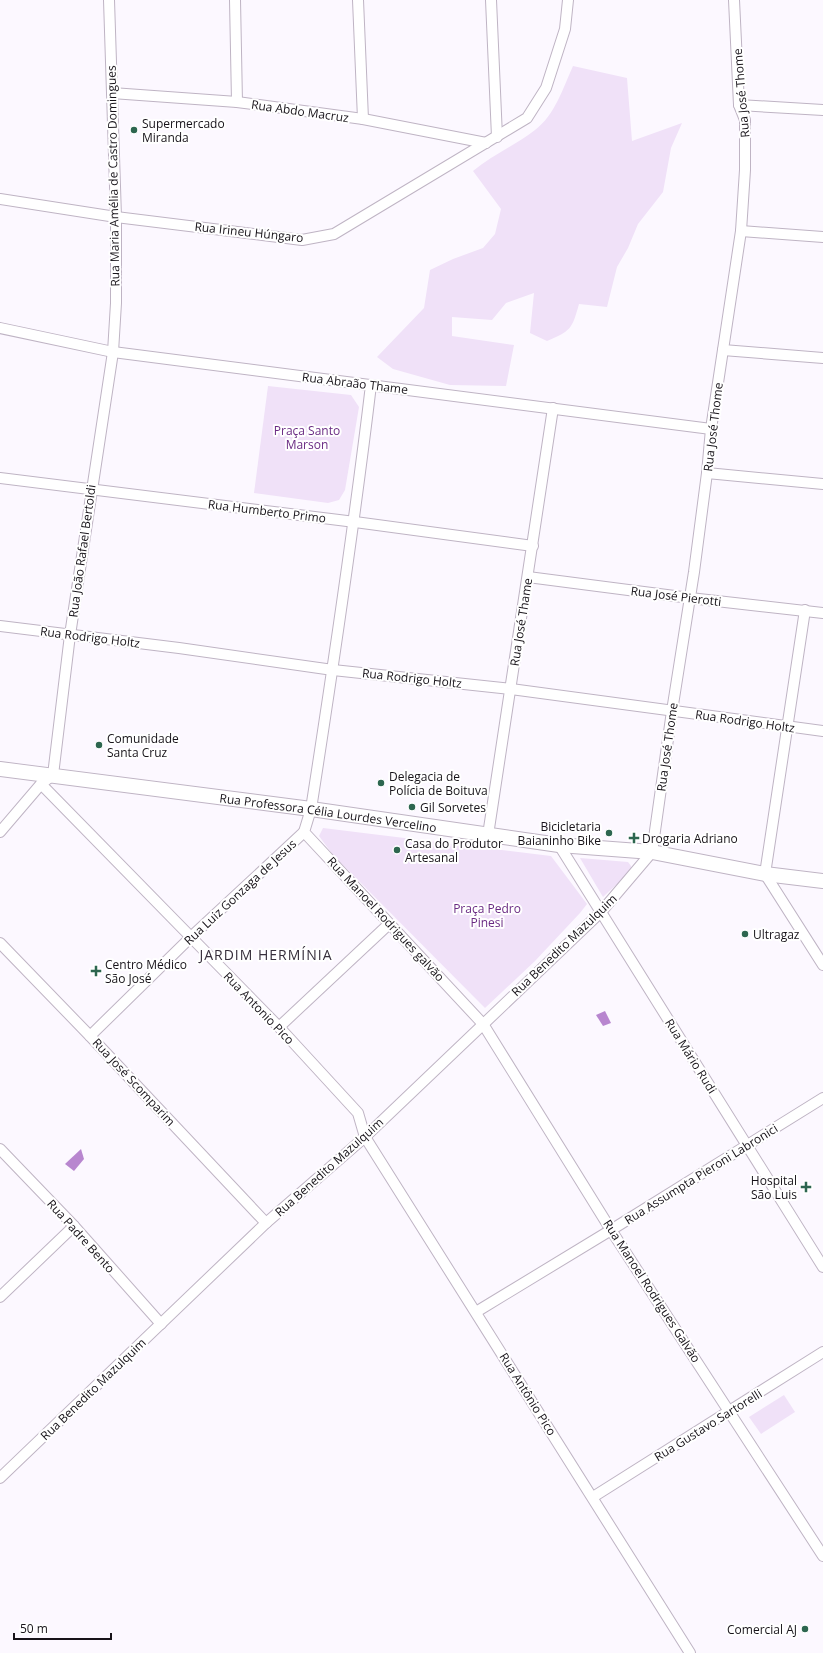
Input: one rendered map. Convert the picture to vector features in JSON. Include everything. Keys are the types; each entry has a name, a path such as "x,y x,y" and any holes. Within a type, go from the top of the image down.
{"main road":[{"name":"Rua Professora Célia Lourdes Vercelino","path":"0,769 311,809 559,845 652,852 765,874 823,881"}],"street":[{"name":"Rua Maria Amélia de Castro Domingues","path":"110,0 116,217 116,303 113,352"},
{"path":"235,0 237,102"},
{"path":"358,0 363,119"},
{"path":"490,0 497,137"},
{"name":"Rua Irineu Húngaro","path":"0,199 116,217 302,240 334,234 527,118 546,88 565,29 568,0"},
{"name":"Rua José Thome","path":"652,852 690,598 707,473 711,429 741,231 745,170 745,120 739,105 734,0"},
{"name":"Rua Abdo Macruz","path":"112,93 237,102 363,119 486,143"},
{"path":"739,105 823,110"},
{"path":"741,231 823,236"},
{"name":"Rua Abraão Thame","path":"0,328 113,352 711,429"},
{"path":"723,350 823,358"},
{"name":"Rua João Rafael Bertoldi","path":"53,775 70,635 113,352"},
{"path":"304,832 311,809 333,670 355,522 372,385"},
{"name":"Rua José Thame","path":"488,835 553,408"},
{"path":"707,473 823,484"},
{"name":"Rua Humberto Primo","path":"0,478 355,522 533,546"},
{"name":"Rua José Pierotti","path":"528,577 690,598 823,613"},
{"path":"805,610 765,874 823,965"},
{"name":"Rua Rodrigo Holtz","path":"0,626 179,648 333,670 511,690 823,732"},
{"path":"0,832 42,784 53,775"},
{"name":"Rua Antonio Pico","path":"42,784 278,1027 358,1113 365,1137"},
{"name":"Rua Luiz Gonzaga de Jesus","path":"90,1036 191,937 304,832"},
{"name":"Rua Manoel Rodrigues galvão","path":"304,832 483,1024"},
{"name":"Rua Mário Rudi","path":"559,845 823,1267"},
{"name":"Rua Benedito Mazulquim","path":"0,1478 266,1223 365,1137 601,912 652,852"},
{"path":"278,1027 389,924"},
{"name":"Rua José Scomparim","path":"0,943 266,1223"},
{"name":"Rua Manoel Rodrigues Galvão","path":"483,1024 611,1230 823,1556"},
{"name":"Rua Assumpta Pieroni Labronici","path":"476,1312 823,1098"},
{"name":"Rua Antônio Pico","path":"365,1137 690,1653"},
{"name":"Rua Padre Bento","path":"0,1149 74,1226 161,1324"},
{"path":"0,1297 74,1226"},
{"name":"Rua Gustavo Sartorelli","path":"593,1497 823,1352"}],"green space":[{"path":"573,66 627,78 632,141 682,123 671,148 663,192 638,224 628,248 617,267 607,307 579,304 572,324 569,328 561,335 547,341 530,333 534,293 506,303 492,320 452,317 452,336 514,345 506,386 450,385 393,369 377,357 424,308 430,270 453,259 483,248 495,234 501,209 473,171 528,135 542,124 558,101"},
{"name":"Praça Santo Marson","path":"268,386 351,395 359,407 345,490 339,500 328,503 254,493"},
{"name":"Praça Pedro Pinesi","path":"323,828 551,856 587,904 535,961 485,1008 333,855 319,836"},
{"path":"580,858 628,862 631,866 631,871 603,897"},
{"path":"784,1395 795,1412 761,1434 749,1417"}],"shaded area":[{"path":"605,1011 611,1023 603,1026 596,1015"},
{"path":"81,1149 84,1159 74,1171 65,1164"}],"place":[{"name":"Supermercado Miranda","path":"134,130"},
{"name":"Comunidade Santa Cruz","path":"99,745"},
{"name":"Delegacia de Polícia de Boituva","path":"381,783"},
{"name":"Gil Sorvetes","path":"412,807"},
{"name":"Bicicletaria Baianinho Bike","path":"609,833"},
{"name":"Drogaria Adriano","path":"634,838"},
{"name":"Casa do Produtor Artesanal","path":"397,850"},
{"name":"Ultragaz","path":"745,934"},
{"name":"Centro Médico São José","path":"96,971"},
{"name":"Hospital São Luis","path":"806,1187"},
{"name":"Comercial AJ","path":"805,1629"}],"district":[{"name":"JARDIM HERMÍNIA","path":"266,954"}]}
